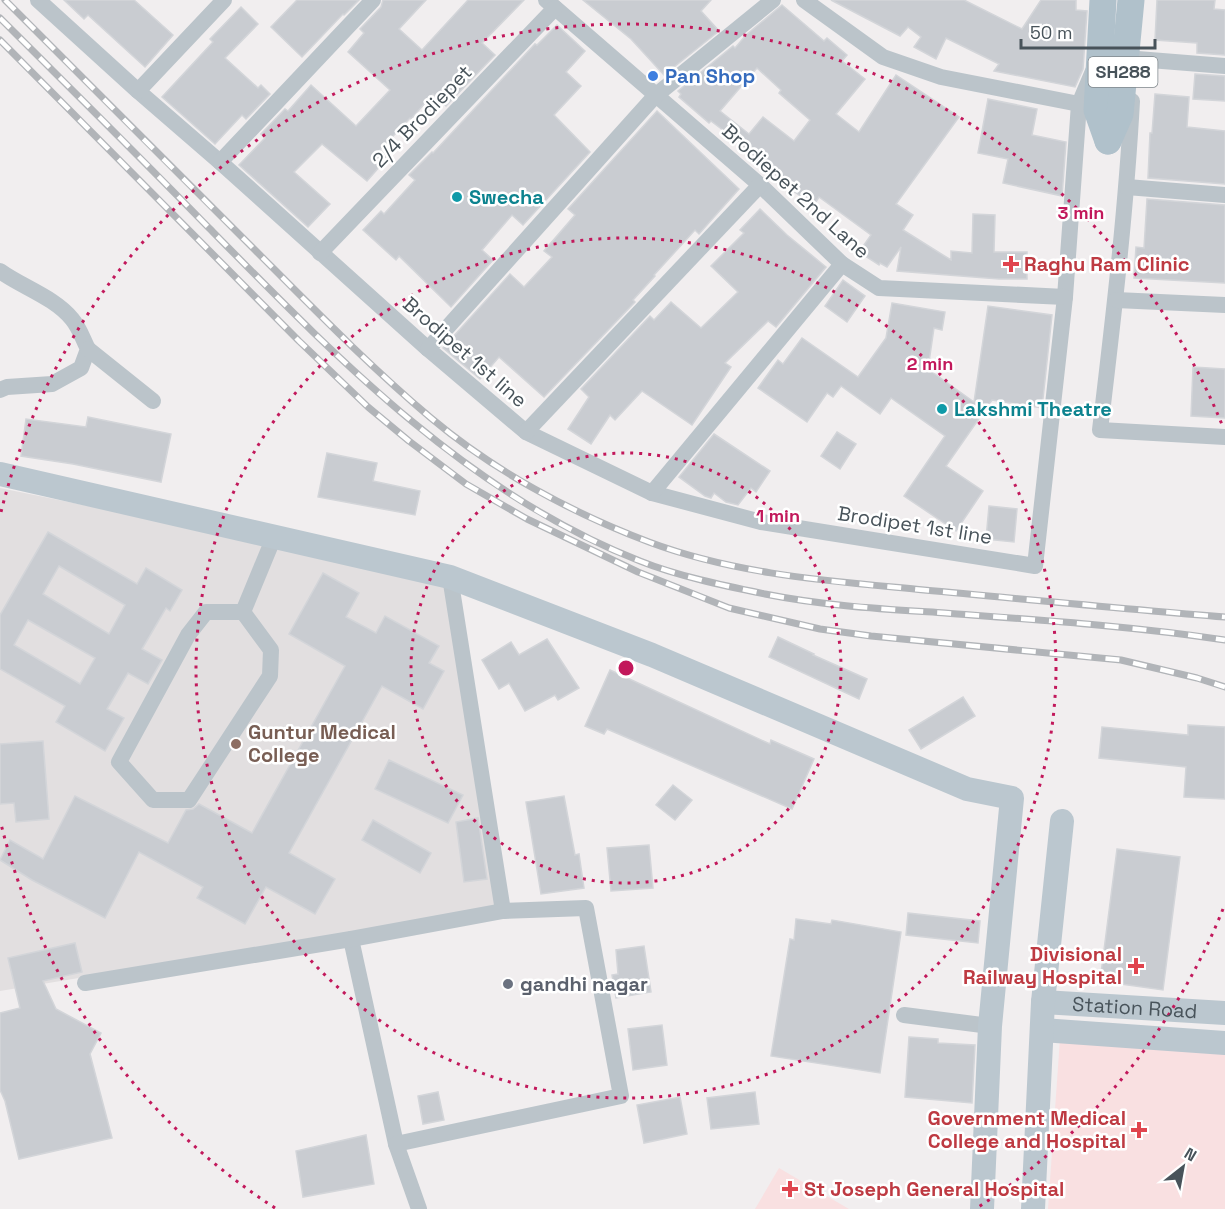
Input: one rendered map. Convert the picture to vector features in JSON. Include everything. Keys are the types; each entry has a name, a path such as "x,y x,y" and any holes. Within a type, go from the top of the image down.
{"main road":[{"name":"SH288","path":"1103,0 1120,57"},
{"name":"SH288","path":"1108,141 1097,110 1120,57 1131,0"}],"street":[{"name":"Brodipet 1st line","path":"38,0 138,92 220,162 428,349 526,432 652,494 760,522 1035,566 1065,297 1079,104 1120,57"},
{"path":"138,92 224,0"},
{"path":"220,162 373,0"},
{"path":"428,349 655,96 773,0"},
{"path":"804,0 883,57 940,77 1079,104"},
{"name":"Brodiepet 2nd Lane","path":"550,4 760,185 842,264 879,288 1065,297"},
{"name":"2/4 Brodiepet","path":"320,253 550,4"},
{"path":"1225,66 1120,57 1127,187 1100,430 1225,437"},
{"path":"526,432 760,185"},
{"path":"1127,187 1225,195"},
{"path":"652,494 842,264"},
{"path":"0,271 39,292 72,319 88,349 153,401"},
{"path":"1116,300 1225,305"},
{"path":"0,390 7,387 52,384 81,368 88,349"},
{"path":"0,474 450,578 652,655 967,789 1012,798 990,1026 982,1209"},
{"path":"243,612 274,537"},
{"path":"450,578 503,911"},
{"path":"206,612 243,612 271,650 270,676 189,800 153,800 119,762 188,635 206,612"},
{"path":"1033,1209 1043,1002 1062,821"},
{"path":"85,983 503,911 586,908 621,1096 396,1144"},
{"path":"351,939 396,1144 419,1209"},
{"name":"Station Road","path":"1043,1002 1225,1013"},
{"path":"904,1015 990,1026"},
{"path":"1042,1030 1225,1043"}],"shaded area":[{"name":"Guntur Medical College","path":"0,488 446,579 498,909 0,991"},
{"name":"Government Medical College and Hospital","path":"1060,1039 1225,1052 1225,1209 1048,1209"},
{"name":"St Joseph General Hospital","path":"779,1168 849,1209 755,1209"}],"building":[{"path":"64,0 134,0 173,35 145,67 88,15 84,19"},
{"path":"297,0 359,0 302,57 271,27"},
{"path":"383,0 426,0 399,29 422,50 468,0 524,0 482,43 495,55 446,106 433,94 380,150 388,157 367,181 322,144 294,172 330,204 308,227 239,165 265,138 261,134 285,109 288,111 311,85 356,126 390,90 348,52 364,33 360,29 381,7"},
{"path":"583,0 711,0 701,11 719,31 664,75 631,39"},
{"path":"831,0 964,0 1022,29 1041,0 1076,0 1076,10 1087,11 1083,69 1075,87 994,71 999,64 946,38 936,59 914,47 921,37 908,27 900,36"},
{"path":"1157,0 1215,0 1214,9 1225,10 1225,55 1197,53 1197,43 1155,40"},
{"path":"782,5 824,41 827,38 847,55 842,61 865,79 836,114 859,132 896,75 959,117 896,204 913,215 903,230 951,260 951,251 972,253 973,214 995,215 994,252 1027,252 1027,279 897,271 901,247 887,267 880,263 879,265 859,252 871,235 819,197 814,205 787,187 789,185 754,158 755,156 741,144 711,121 709,123 679,97 681,94 678,91 733,46 735,48 746,35","holes":["757,68 781,90 779,93 810,120 794,141 763,117 749,134 720,111"]},
{"path":"241,7 258,24 225,58 258,88 261,85 270,94 246,119 242,115 215,144 162,97 213,42 210,39"},
{"path":"557,25 585,51 566,72 581,86 554,115 590,152 523,225 512,215 482,250 493,260 451,307 399,256 396,260 363,230 381,211 384,214 415,180 409,175 433,153 535,44 537,45"},
{"path":"1195,74 1225,76 1225,101 1193,99"},
{"path":"1155,94 1189,97 1187,127 1225,131 1225,184 1148,178"},
{"path":"988,99 1037,109 1032,135 1066,142 1062,196 1003,183 1008,159 978,153"},
{"path":"657,111 739,189 699,234 695,230 633,300 635,302 544,397 499,357 480,379 443,348 510,274 524,287 552,257 544,251 575,215 568,209"},
{"path":"1147,199 1225,205 1225,283 1134,278 1136,247 1144,248"},
{"path":"760,209 826,267 776,327 768,321 725,363 731,367 692,425 642,391 615,420 610,415 591,444 568,429 589,397 581,389 650,316 654,320 671,302 701,328 738,292 711,266 744,233 740,230"},
{"path":"843,280 865,296 847,322 825,306"},
{"path":"892,303 945,312 942,330 934,328 928,369 974,402 988,306 1052,315 1042,408 992,400 946,466 983,491 956,531 904,496 945,436 891,398 880,414 841,386 833,397 827,393 807,422 758,388 778,360 783,364 802,338 858,377 886,338"},
{"path":"1193,367 1225,369 1225,418 1191,416"},
{"path":"88,417 171,434 161,482 21,456 26,419 86,427"},
{"path":"837,432 856,444 840,469 821,456"},
{"path":"714,434 770,471 756,492 751,488 738,505 726,502 714,493 711,498 705,496 679,477"},
{"path":"327,453 377,463 373,481 420,491 415,515 318,497"},
{"path":"989,506 1017,509 1014,542 986,539"},
{"path":"48,532 137,584 146,568 182,590 170,611 166,608 142,649 162,660 148,684 128,673 107,709 124,718 105,751 56,722 65,706 0,669 0,615","holes":["59,566 125,605 109,634 43,594","28,620 95,658 80,684 14,645"]},
{"path":"323,573 359,593 346,617 376,633 385,616 439,646 429,663 444,671 423,709 382,686 289,853 335,879 315,914 266,887 245,924 197,898 203,887 139,852 105,918 32,880 0,860 10,840 43,859 75,796 168,843 186,810 193,809 199,804 252,833 345,666 289,634"},
{"path":"778,637 867,679 859,699 769,657"},
{"path":"547,639 579,688 558,700 555,695 525,711 509,683 499,689 482,660 511,642 519,655"},
{"path":"610,670 770,744 771,740 814,759 792,809 607,729 604,734 585,726"},
{"path":"963,697 975,716 921,749 909,730"},
{"path":"1188,725 1225,727 1225,799 1184,797 1186,767 1099,758 1102,727 1188,735"},
{"path":"43,741 49,819 16,822 14,803 0,804 0,744"},
{"path":"389,760 463,795 448,823 375,789"},
{"path":"673,785 692,800 675,820 656,805"},
{"path":"564,796 575,855 579,854 584,888 541,894 526,802"},
{"path":"478,818 487,879 464,882 456,822"},
{"path":"373,820 431,853 420,873 362,840"},
{"path":"649,845 653,888 611,891 607,848"},
{"path":"1117,849 1180,857 1163,990 1100,981"},
{"path":"908,913 980,921 978,943 906,935"},
{"path":"796,919 831,924 832,920 901,932 880,1073 771,1056 790,939 794,940"},
{"path":"75,943 82,972 43,981 56,1009 101,1033 90,1054 112,1138 19,1159 5,1101 0,1090 0,1013 20,1008 8,958"},
{"path":"644,946 651,992 616,998 612,975 618,974 616,950"},
{"path":"662,1025 667,1065 633,1070 628,1029"},
{"path":"909,1037 938,1039 938,1043 975,1045 972,1103 905,1097"},
{"path":"438,1092 444,1120 423,1124 418,1096"},
{"path":"755,1092 759,1124 711,1129 707,1098"},
{"path":"680,1097 687,1134 644,1143 637,1105"},
{"path":"366,1135 374,1184 303,1197 296,1151"}],"railway":[{"path":"5,0 384,376 431,418 481,456 563,504 620,531 682,553 785,575 1225,617"},
{"path":"0,18 257,277 356,372 408,418 462,460 518,499 577,533 640,561 670,571 718,584 788,598 855,606 1120,627 1225,640"},
{"path":"0,40 299,341 368,407 466,484 527,519 638,572 729,608 820,629 871,636 1121,660 1225,687"}],"place":[{"name":"Pan Shop","path":"653,76"},
{"name":"Swecha","path":"457,197"},
{"name":"Raghu Ram Clinic","path":"1011,264"},
{"name":"Lakshmi Theatre","path":"942,409"},
{"name":"Guntur Medical College","path":"236,744"},
{"name":"Divisional Railway Hospital","path":"1136,966"},
{"name":"gandhi nagar","path":"508,984"},
{"name":"Government Medical College and Hospital","path":"1139,1130"},
{"name":"St Joseph General Hospital","path":"790,1189"}]}
